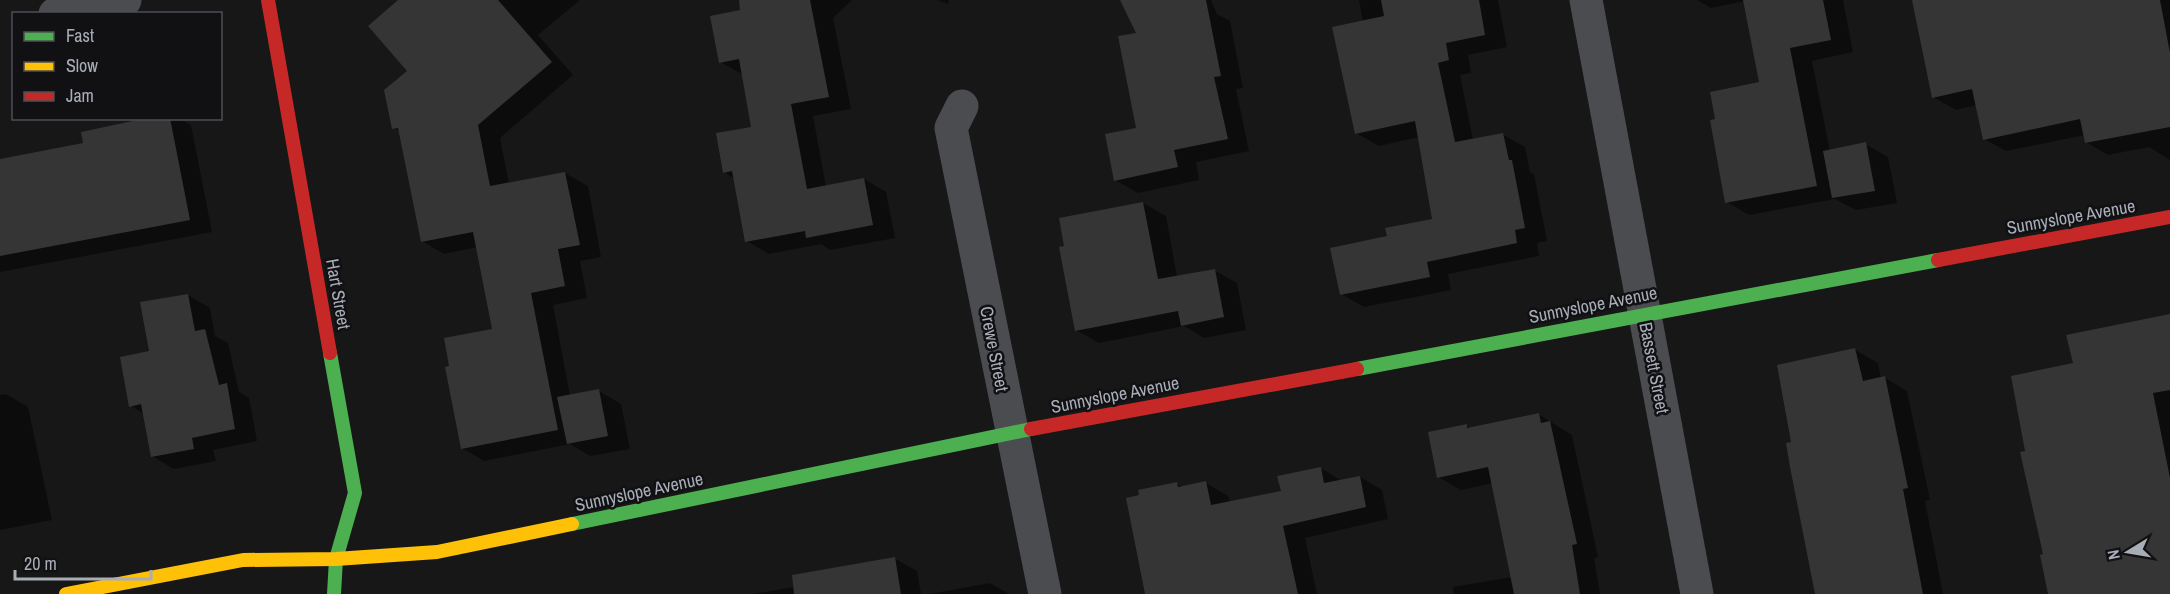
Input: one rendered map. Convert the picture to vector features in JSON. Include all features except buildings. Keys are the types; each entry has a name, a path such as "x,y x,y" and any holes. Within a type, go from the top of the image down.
{"street":[{"path":"66,12 125,0"},
{"name":"Hart Street","path":"268,0 355,493 336,559 334,594"},
{"name":"Bassett Street","path":"1587,0 1697,594"},
{"name":"Crewe Street","path":"962,106 951,128 1045,594"},
{"name":"Sunnyslope Avenue","path":"66,594 243,560 336,559 437,552 1011,433 1644,313 2170,217"}],"traffic: fast":[{"path":"1357,369 1938,260"},
{"path":"330,353 355,493 336,559 334,594"},
{"path":"572,524 1031,429"}],"traffic: slow":[{"path":"66,594 243,560 336,559 437,552 572,524"}],"traffic: jam":[{"path":"268,0 330,353"},
{"path":"1938,260 2170,217"},
{"path":"1031,429 1357,369"}]}
